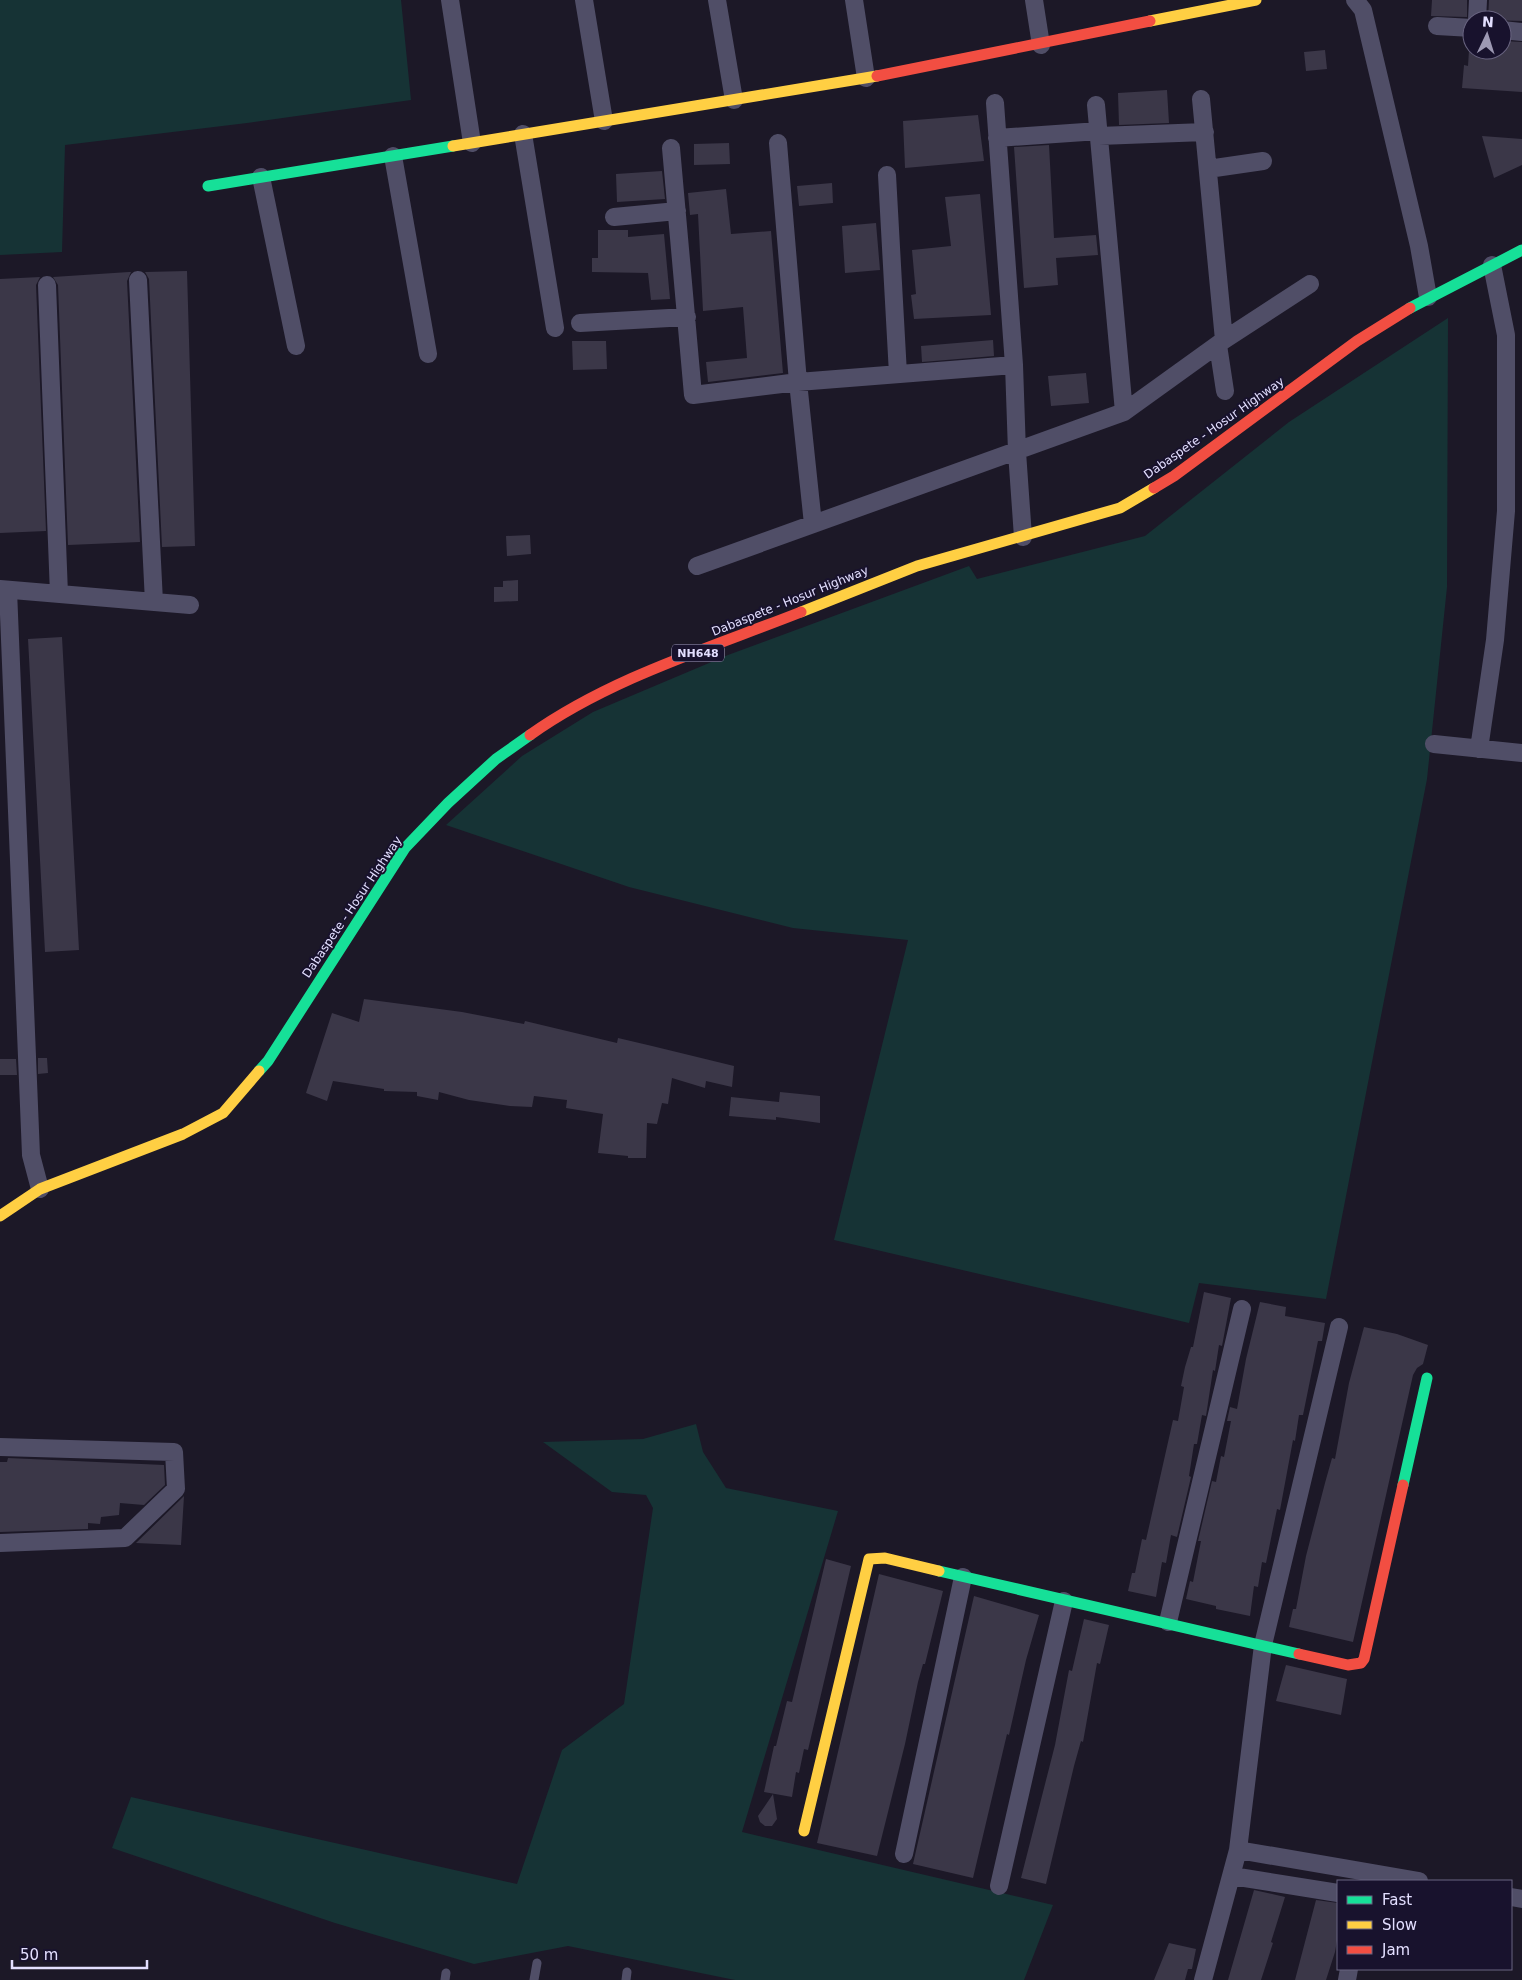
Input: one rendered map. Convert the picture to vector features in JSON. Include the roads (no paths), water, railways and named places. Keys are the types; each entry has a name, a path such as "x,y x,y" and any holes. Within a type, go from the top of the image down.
{"main road":[{"path":"208,186 866,78 1256,0"},
{"name":"Dabaspete - Hosur Highway","path":"0,1216 40,1189 64,1178 183,1134 223,1113 268,1061 405,848 496,759 562,712 614,686 917,566 1120,508 1174,476 1357,340 1428,297 1522,250"},
{"path":"804,1831 866,1565 870,1559 878,1557 1064,1601 1168,1622 1348,1665 1361,1664 1364,1659 1428,1378"}],"street":[{"path":"450,0 472,143"},
{"path":"584,0 604,121"},
{"path":"717,0 734,100"},
{"path":"854,0 866,78"},
{"path":"1034,0 1041,44"},
{"path":"1355,0 1363,10 1419,246 1428,297"},
{"path":"1437,26 1462,27"},
{"path":"1201,99 1224,391"},
{"path":"995,103 1014,365 1017,452 1023,537"},
{"path":"1096,105 1124,412"},
{"path":"997,138 1205,132"},
{"path":"523,134 555,328"},
{"path":"778,143 798,382 813,524"},
{"path":"671,148 693,394 798,382 1014,365"},
{"path":"393,156 428,354"},
{"path":"1208,169 1263,160"},
{"path":"887,175 898,374"},
{"path":"261,177 296,346"},
{"path":"614,217 677,211"},
{"path":"1479,749 1495,640 1506,511 1506,335 1492,265"},
{"path":"138,280 154,602"},
{"path":"697,566 1124,412 1221,342 1310,284"},
{"path":"47,285 59,594"},
{"path":"580,323 687,317"},
{"path":"40,1189 31,1155 9,819 4,589 190,605"},
{"path":"1434,744 1522,753"},
{"path":"1168,1622 1242,1309"},
{"path":"1203,1980 1238,1850 1263,1645 1339,1327"},
{"path":"0,1447 174,1452 176,1488 125,1538 0,1542"},
{"path":"904,1854 963,1577"},
{"path":"999,1886 1064,1601"},
{"path":"1238,1850 1413,1880"},
{"path":"1232,1876 1337,1893"}],"lane":[{"path":"534,1980 537,1963"}]}
